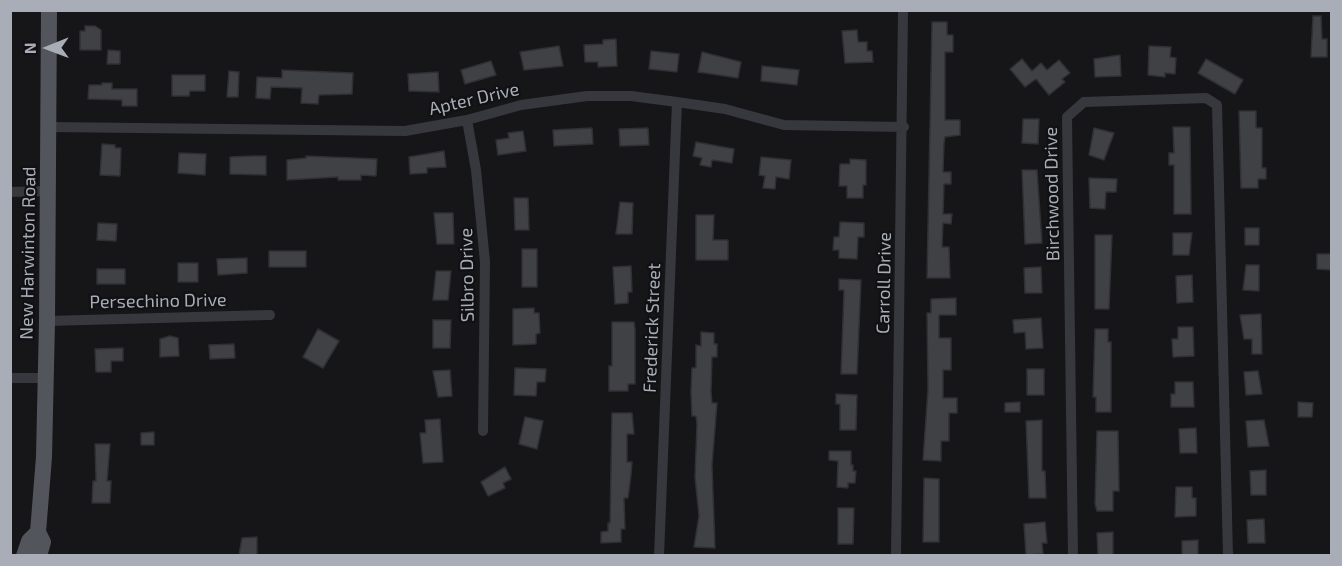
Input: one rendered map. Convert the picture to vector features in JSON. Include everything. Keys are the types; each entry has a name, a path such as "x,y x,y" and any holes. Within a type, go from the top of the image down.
{"main road":[{"name":"New Harwinton Road","path":"39,555 43,542 38,532 44,457 47,321 49,10"},
{"name":"New Harwinton Road","path":"24,555 29,541 38,532"}],"street":[{"name":"Carroll Drive","path":"896,555 904,127 903,10"},
{"name":"Apter Drive","path":"50,127 405,131 467,120 521,105 587,96 631,96 725,109 784,125 904,127"},
{"name":"Birchwood Drive","path":"1073,555 1067,117 1084,102 1206,98 1217,105 1228,555"},
{"name":"Frederick Street","path":"659,555 677,102"},
{"name":"Silbro Drive","path":"467,120 481,208 485,262 483,431"},
{"path":"10,192 48,192"},
{"name":"Persechino Drive","path":"47,321 270,315"},
{"path":"10,378 45,378"}],"building":[{"path":"1313,16 1321,16 1322,39 1327,39 1327,57 1311,57"},
{"path":"932,22 947,22 947,35 953,35 953,52 945,52 945,120 960,120 960,135 945,137 944,143 943,172 951,172 951,184 944,184 943,214 952,214 951,224 943,223 942,247 949,247 950,278 927,278"},
{"path":"85,26 95,26 101,30 101,50 80,50 80,31 85,31"},
{"path":"857,30 858,42 867,42 867,51 872,51 873,62 845,63 842,31"},
{"path":"616,39 617,66 598,67 598,62 585,62 584,45 603,44 603,40"},
{"path":"559,46 563,66 524,70 520,52"},
{"path":"1149,46 1171,47 1170,57 1176,58 1175,74 1165,73 1165,77 1148,75"},
{"path":"108,50 120,51 120,64 107,64"},
{"path":"651,51 679,54 677,72 649,69"},
{"path":"702,52 741,62 738,78 698,72"},
{"path":"1120,55 1121,76 1095,77 1094,59"},
{"path":"1022,59 1032,71 1041,63 1047,70 1059,60 1070,73 1062,79 1065,82 1049,95 1036,79 1025,87 1010,69"},
{"path":"1206,59 1243,80 1235,94 1198,73"},
{"path":"491,61 496,75 465,84 461,70"},
{"path":"762,66 799,70 797,85 761,81"},
{"path":"282,70 353,73 352,94 319,95 318,104 301,103 302,88 271,87 270,99 256,98 257,77 282,78"},
{"path":"229,71 239,72 238,97 227,97"},
{"path":"438,72 439,92 409,91 408,74"},
{"path":"172,75 205,75 205,91 190,91 189,96 172,96"},
{"path":"102,83 112,83 112,89 137,89 137,106 122,106 122,100 88,99 89,85 102,85"},
{"path":"1239,111 1256,111 1256,128 1262,128 1262,168 1266,168 1266,179 1258,179 1258,188 1241,188"},
{"path":"1023,119 1039,119 1038,144 1022,143"},
{"path":"1173,127 1190,127 1191,214 1174,214 1174,165 1169,165 1169,153 1174,153"},
{"path":"592,128 593,144 554,146 553,130"},
{"path":"648,128 649,145 620,146 619,129"},
{"path":"1094,128 1114,133 1104,160 1089,155"},
{"path":"523,131 526,151 498,155 496,140 509,138 508,133"},
{"path":"696,142 734,149 732,163 712,160 711,167 700,165 702,158 693,156"},
{"path":"102,144 121,148 120,176 100,175"},
{"path":"444,151 446,167 427,168 427,173 410,174 409,157"},
{"path":"179,153 206,154 205,175 178,173"},
{"path":"266,156 266,175 230,174 230,157"},
{"path":"306,156 377,159 376,176 361,175 361,180 338,180 338,177 287,180 287,160 306,158"},
{"path":"761,157 791,160 789,179 776,177 775,189 763,188 765,176 759,175"},
{"path":"850,159 866,160 866,185 863,185 863,198 847,198 847,186 839,186 840,164 850,164"},
{"path":"1022,170 1037,170 1042,243 1025,244"},
{"path":"1089,178 1117,179 1116,192 1106,192 1105,209 1090,208"},
{"path":"514,198 528,198 529,230 515,230"},
{"path":"620,202 633,203 632,234 616,234"},
{"path":"434,213 453,213 454,244 437,244"},
{"path":"696,215 714,215 713,240 728,240 728,260 696,260"},
{"path":"840,222 864,223 864,237 858,237 857,259 839,258 839,250 833,250 834,237 839,237"},
{"path":"98,223 117,224 116,241 97,240"},
{"path":"1245,228 1259,228 1259,245 1245,245"},
{"path":"1173,233 1192,233 1189,255 1173,255"},
{"path":"1095,235 1112,235 1109,309 1095,309"},
{"path":"522,249 537,249 537,287 522,287"},
{"path":"269,251 306,251 306,267 269,267"},
{"path":"1317,254 1332,254 1332,270 1317,269"},
{"path":"247,258 247,273 218,275 217,259"},
{"path":"178,263 198,263 198,282 178,282"},
{"path":"1246,265 1259,265 1259,291 1243,290"},
{"path":"631,266 632,292 628,292 628,303 615,304 613,267"},
{"path":"1041,267 1042,293 1025,293 1024,268"},
{"path":"97,269 125,269 125,284 97,284"},
{"path":"436,271 451,271 448,300 433,300"},
{"path":"1192,275 1193,302 1177,303 1176,276"},
{"path":"839,279 861,280 857,374 841,374 844,290 839,290"},
{"path":"956,298 956,315 939,315 939,338 951,338 951,370 943,370 943,398 957,398 957,413 949,413 949,441 941,441 941,461 923,460 928,389 927,313 931,313 931,299"},
{"path":"534,308 534,313 539,313 540,333 536,334 536,344 513,345 513,309"},
{"path":"1261,314 1262,354 1252,354 1252,339 1244,339 1240,315"},
{"path":"1041,318 1043,348 1026,349 1025,332 1014,333 1013,320"},
{"path":"433,320 451,320 450,348 433,348"},
{"path":"612,322 634,322 635,384 628,384 628,391 609,391 609,366 612,366"},
{"path":"1178,327 1193,327 1194,356 1173,357 1172,339 1178,339"},
{"path":"318,329 339,341 323,368 303,357"},
{"path":"1095,329 1108,329 1108,342 1111,342 1111,412 1096,412 1096,397 1093,397"},
{"path":"701,332 714,333 714,344 717,344 717,357 712,357 711,392 712,403 717,403 712,465 715,548 694,547 699,516 695,477 697,424 696,416 692,416 691,392 692,368 696,368 696,345 701,346"},
{"path":"170,336 178,338 179,356 160,357 160,339"},
{"path":"234,344 235,358 210,359 209,345"},
{"path":"123,348 123,361 111,361 111,372 96,372 95,349"},
{"path":"515,368 546,369 545,382 537,382 536,396 514,395"},
{"path":"1027,369 1044,369 1044,395 1027,395"},
{"path":"450,370 452,396 438,397 433,371"},
{"path":"1258,371 1262,394 1246,395 1244,372"},
{"path":"1175,382 1193,382 1194,407 1171,407 1171,394 1175,394"},
{"path":"836,394 857,395 856,430 840,430 840,404 836,404"},
{"path":"1020,402 1020,412 1005,412 1005,403"},
{"path":"1298,402 1313,403 1312,417 1298,417"},
{"path":"612,413 632,413 634,434 627,434 627,462 632,462 631,475 628,498 624,498 625,529 621,529 621,542 601,543 601,532 608,531 608,523 610,523"},
{"path":"525,417 543,421 537,449 519,444"},
{"path":"440,419 443,462 423,463 420,433 426,433 425,420"},
{"path":"1042,420 1042,471 1045,471 1046,498 1029,498 1026,421"},
{"path":"1264,420 1269,446 1248,447 1246,421"},
{"path":"1196,428 1197,453 1180,453 1179,429"},
{"path":"1097,431 1118,431 1119,491 1113,491 1113,511 1097,511 1095,504"},
{"path":"154,432 154,445 141,445 141,433"},
{"path":"95,444 110,444 107,481 111,481 110,503 92,503 93,481 96,481"},
{"path":"829,451 851,451 851,465 853,465 853,471 856,471 855,483 848,483 848,488 837,487 838,461 829,460"},
{"path":"505,467 511,479 503,483 505,488 488,496 481,482"},
{"path":"1266,470 1266,495 1251,495 1250,471"},
{"path":"924,478 939,479 939,542 923,542"},
{"path":"1176,487 1192,487 1192,498 1196,498 1196,516 1175,517"},
{"path":"838,508 854,508 853,544 838,544"},
{"path":"1264,519 1265,543 1248,543 1247,520"},
{"path":"1045,522 1047,543 1042,543 1043,554 1026,555 1024,524"},
{"path":"1113,532 1113,555 1098,555 1097,533"},
{"path":"257,537 257,555 239,555 242,538"},
{"path":"1198,540 1198,555 1182,555 1182,541"}]}
